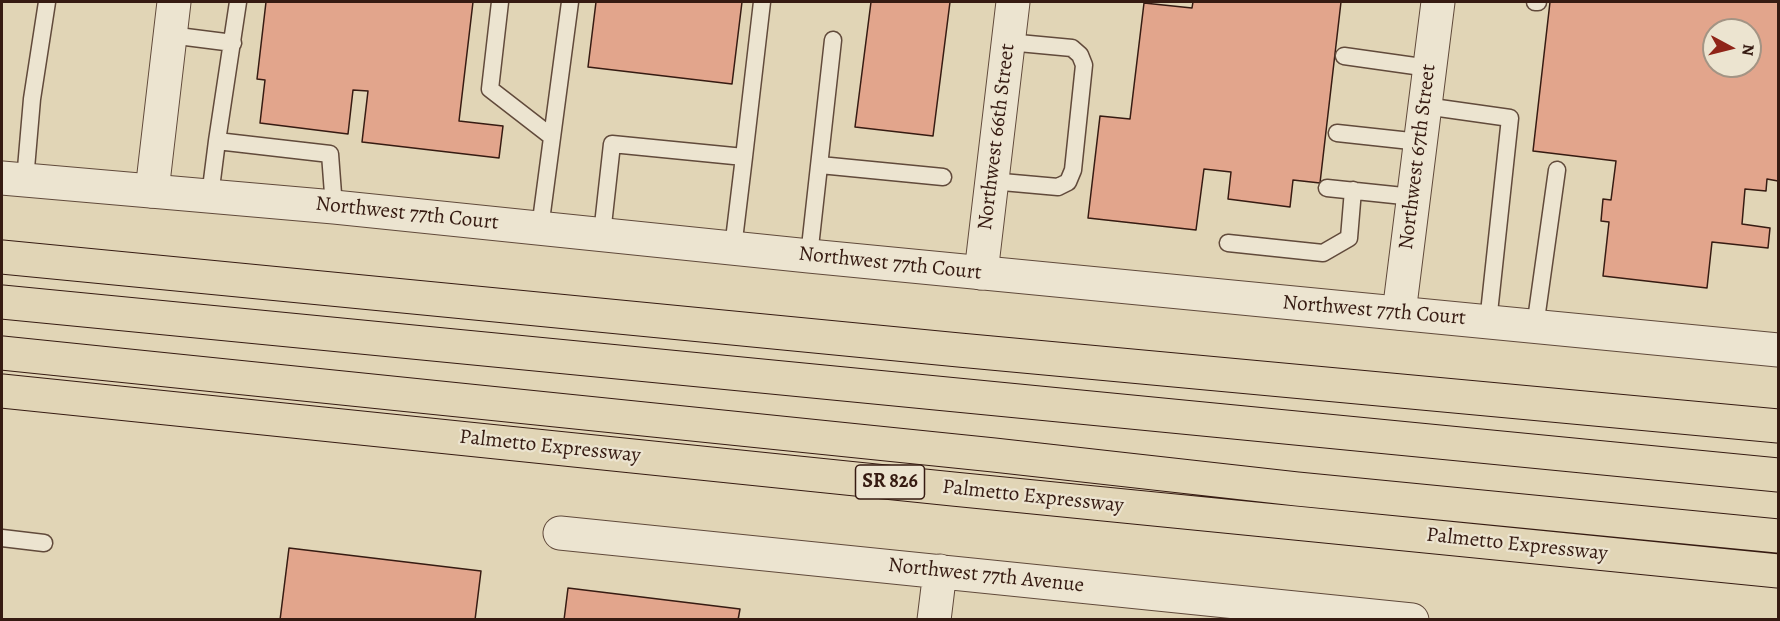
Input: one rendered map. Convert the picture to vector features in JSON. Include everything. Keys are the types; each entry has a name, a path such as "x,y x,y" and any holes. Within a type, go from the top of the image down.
{"highway":[{"path":"2,257 947,349 1779,426"},
{"path":"2,302 1779,475"},
{"path":"2,353 1309,490 1779,536"},
{"name":"Palmetto Expressway","path":"2,391 1779,571"}],"street":[{"path":"152,191 174,2"},
{"name":"Northwest 66th Street","path":"981,273 1013,2"},
{"name":"Northwest 67th Street","path":"1399,313 1438,2"},
{"name":"Northwest 77th Court","path":"13,179 334,207 981,273 1535,327 1778,348"},
{"name":"Northwest 77th Avenue","path":"560,533 1412,620"},
{"path":"934,620 940,571"}],"lane":[{"path":"13,179 32,99 47,2"},
{"path":"210,196 238,2"},
{"path":"500,2 490,89 552,137"},
{"path":"540,228 570,2"},
{"path":"733,248 762,2"},
{"path":"170,35 233,43"},
{"path":"809,256 833,40"},
{"path":"992,181 1058,187 1068,182 1073,170 1084,65 1080,55 1072,48 1008,42"},
{"path":"1344,56 1429,68"},
{"path":"1425,106 1510,118 1488,322"},
{"path":"1337,133 1420,142"},
{"path":"217,141 330,154 334,207"},
{"path":"602,234 612,144 744,157"},
{"path":"820,165 943,177"},
{"path":"1535,327 1557,170"},
{"path":"1327,188 1413,197"},
{"path":"1228,243 1323,253 1349,238 1353,190"},
{"path":"2,538 44,543"}],"building":[{"path":"266,2 473,2 459,121 503,126 499,158 362,142 368,91 353,90 348,134 260,123 265,80 257,79"},
{"path":"596,2 742,2 732,84 588,67"},
{"path":"871,2 950,2 933,136 855,127"},
{"path":"1193,2 1341,2 1320,183 1293,180 1290,207 1228,199 1231,172 1204,169 1196,230 1088,218 1100,116 1130,119 1144,3 1192,8"},
{"path":"1550,2 1778,2 1778,181 1767,179 1766,191 1745,189 1742,224 1770,228 1768,248 1712,242 1707,288 1603,276 1609,222 1601,221 1603,199 1611,200 1616,161 1533,151"},
{"path":"289,548 481,571 475,620 280,620"},
{"path":"568,588 740,609 738,620 564,620"}]}
